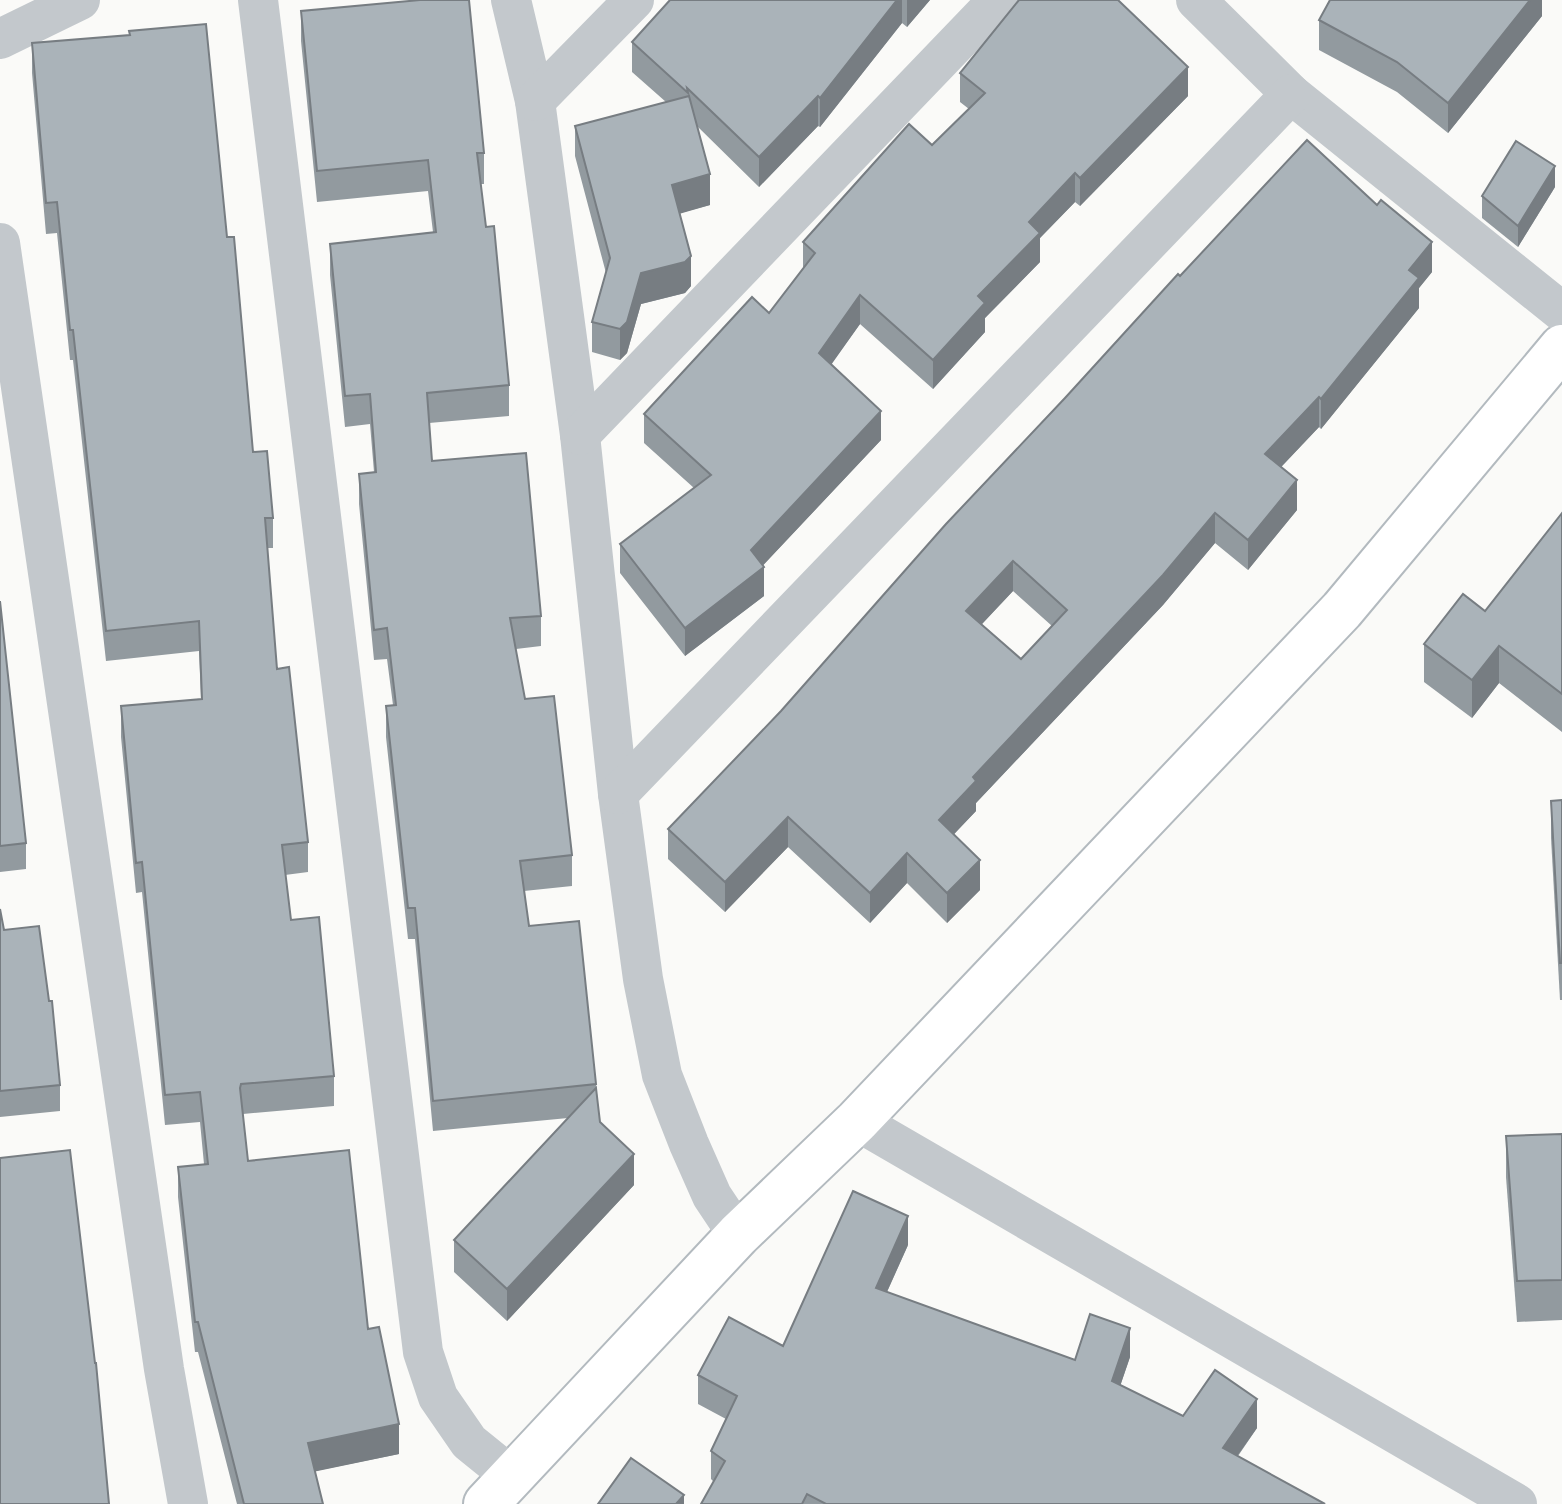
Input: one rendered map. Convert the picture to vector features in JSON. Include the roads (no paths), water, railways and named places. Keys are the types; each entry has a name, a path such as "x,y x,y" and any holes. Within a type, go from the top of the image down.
{"street":[{"path":"0,39 80,0"},
{"path":"258,0 423,1352 438,1397 498,1490 738,1235 857,1121 1342,610 1562,347"},
{"path":"511,0 535,101 580,435 618,794 643,979 662,1075 712,1196 738,1235"},
{"path":"535,101 634,0"},
{"path":"580,435 998,0"},
{"path":"1196,0 1291,94 1562,312"},
{"path":"618,794 1291,94"},
{"path":"0,243 164,1369 188,1504"},
{"path":"857,1121 1517,1504"}]}
